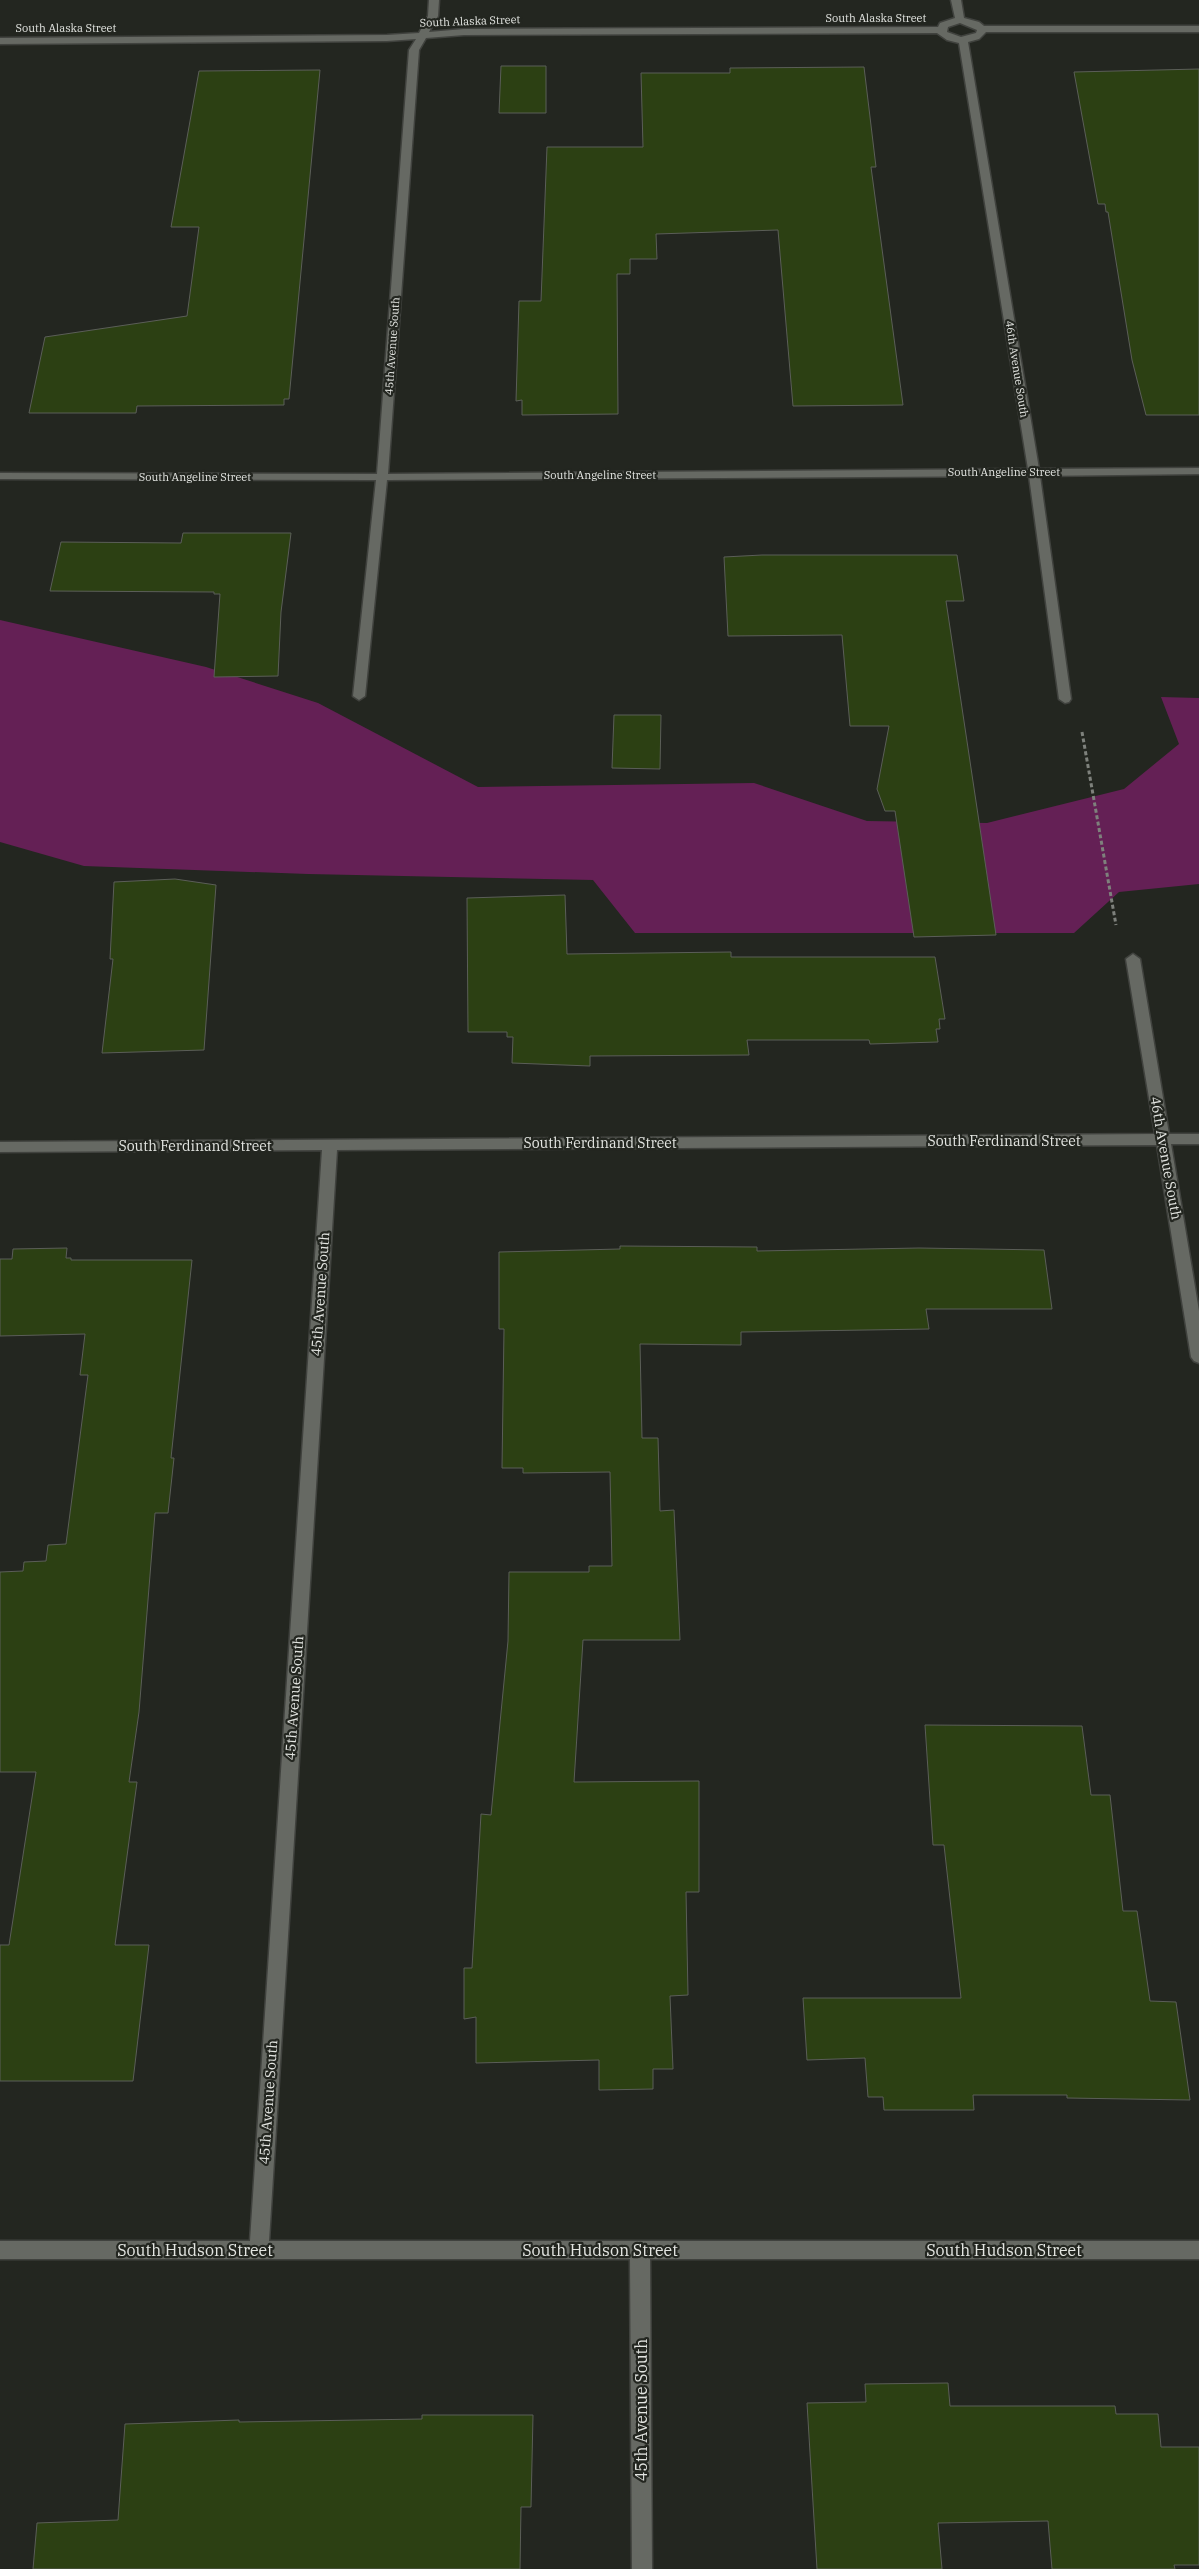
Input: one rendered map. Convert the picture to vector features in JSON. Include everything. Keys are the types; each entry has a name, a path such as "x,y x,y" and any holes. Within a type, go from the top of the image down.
{"street":[{"name":"45th Avenue South","path":"359,696 382,477 414,50 433,16 434,0"},
{"path":"956,0 960,20"},
{"path":"982,29 978,37 964,40 949,38 942,30 946,23 960,20 976,24 982,29 1199,29"},
{"name":"South Alaska Street","path":"0,41 387,38 464,32 942,30"},
{"name":"46th Avenue South","path":"964,40 1034,472 1065,698"},
{"name":"South Angeline Street","path":"0,476 382,477 1199,471"},
{"name":"46th Avenue South","path":"1132,959 1164,1140 1199,1358"},
{"name":"South Ferdinand Street","path":"0,1147 1199,1139"},
{"name":"45th Avenue South","path":"259,2250 330,1145"},
{"name":"South Hudson Street","path":"0,2250 1199,2250"},
{"name":"45th Avenue South","path":"640,2250 642,2569"}],"path":[{"path":"1082,730 1116,924"}],"shaded area":[{"path":"0,620 206,667 318,703 478,787 754,783 867,821 987,823 1124,789 1179,744 1161,697 1199,698 1199,884 1119,892 1074,933 635,933 593,880 308,874 84,866 0,842"}],"building":[{"path":"501,66 546,66 546,113 499,113"},
{"path":"864,67 876,167 871,167 903,405 793,406 778,230 656,234 657,259 630,259 630,274 617,274 618,414 522,415 522,400 516,401 519,301 541,301 547,147 643,147 641,73 730,73 730,68"},
{"path":"1199,69 1199,415 1146,415 1132,360 1108,212 1106,212 1105,204 1098,204 1074,72"},
{"path":"320,70 289,399 284,399 284,405 137,406 136,413 29,413 45,337 187,316 199,227 171,227 199,71"},
{"path":"183,533 291,533 281,612 278,676 214,677 220,594 214,594 214,592 50,591 61,542 181,543"},
{"path":"762,555 957,555 964,601 946,601 996,935 914,937 895,811 885,811 877,789 889,726 850,726 842,635 728,636 724,557"},
{"path":"614,715 661,715 660,769 612,768"},
{"path":"175,879 216,885 204,1050 102,1053 113,959 110,959 114,882"},
{"path":"565,895 567,954 731,952 731,957 935,957 945,1019 939,1019 940,1029 936,1029 938,1042 870,1044 869,1040 747,1040 749,1055 590,1056 590,1066 512,1063 513,1037 507,1037 507,1032 468,1032 467,898"},
{"path":"620,1246 757,1247 757,1251 919,1248 1044,1250 1052,1309 926,1309 929,1329 741,1332 741,1345 640,1344 642,1438 658,1438 660,1511 674,1510 680,1640 583,1640 574,1782 699,1781 699,1892 686,1892 688,1995 670,1996 673,2069 653,2069 653,2089 599,2090 599,2060 476,2063 476,2017 464,2019 464,1968 472,1968 481,1814 491,1815 508,1641 509,1572 589,1572 589,1566 612,1566 610,1472 523,1473 523,1468 502,1468 504,1329 499,1329 499,1252 620,1249"},
{"path":"67,1248 66,1258 71,1258 71,1260 192,1260 171,1458 174,1458 168,1513 155,1513 139,1712 129,1782 137,1782 115,1945 149,1945 133,2081 0,2081 0,1945 9,1945 36,1772 0,1772 0,1572 23,1571 24,1562 46,1561 48,1545 66,1544 88,1375 80,1375 85,1334 0,1336 0,1259 12,1259 13,1249"},
{"path":"925,1725 1082,1726 1091,1795 1110,1795 1123,1911 1137,1911 1150,2001 1176,2002 1190,2100 1067,2098 1067,2095 973,2095 974,2110 884,2110 883,2097 868,2097 865,2058 807,2060 803,1998 961,1998 944,1845 933,1845"},
{"path":"948,2383 950,2406 1115,2406 1116,2414 1158,2414 1161,2447 1199,2447 1199,2565 1174,2565 1175,2569 1052,2569 1048,2521 938,2523 942,2569 817,2569 807,2403 866,2402 865,2384"},
{"path":"422,2415 533,2415 531,2507 521,2507 520,2569 33,2569 37,2523 118,2520 125,2424 239,2420 239,2422 422,2419"}]}
